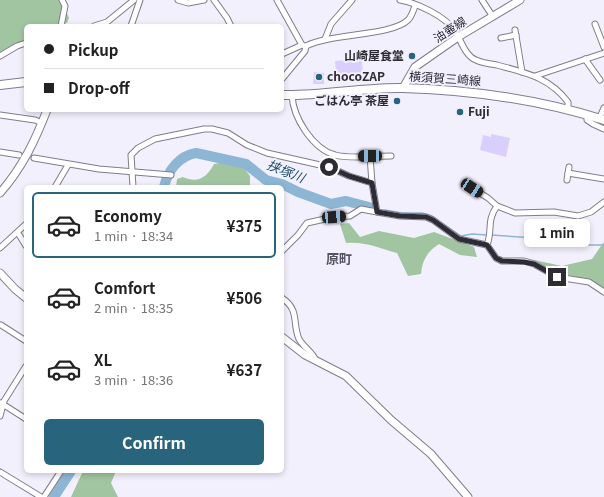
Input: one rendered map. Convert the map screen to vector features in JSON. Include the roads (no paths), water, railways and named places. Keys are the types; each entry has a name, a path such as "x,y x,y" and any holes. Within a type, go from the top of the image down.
{"main road":[{"path":"0,85 24,82"},
{"name":"横須賀三崎線","path":"284,95 403,88 508,96 568,109 602,119"}],"street":[{"path":"61,24 65,6 62,0"},
{"path":"100,24 107,22 134,0"},
{"path":"132,24 140,0"},
{"path":"178,0 188,3 204,0"},
{"path":"214,0 230,24"},
{"path":"276,0 304,46 305,51 284,77"},
{"path":"324,39 331,24 352,0"},
{"path":"400,0 413,3 431,11 447,22 467,53 476,60 522,72 553,85 562,93 568,102 568,109"},
{"path":"482,0 493,17"},
{"name":"油壷線","path":"403,88 415,67 458,37 520,0"},
{"path":"284,53 324,39 373,32 398,26 409,19 413,3"},
{"path":"595,24 604,47"},
{"path":"501,38 515,33 522,72"},
{"path":"0,56 24,44"},
{"path":"534,76 604,53"},
{"path":"585,59 600,80"},
{"path":"292,95 294,108 307,134 318,144 335,155 391,156"},
{"path":"602,119 604,108"},
{"path":"0,193 25,158 46,112"},
{"path":"0,114 35,120 42,123"},
{"path":"587,114 588,122 604,129"},
{"path":"133,185 131,155 134,151 147,143 169,136 204,129 212,129 228,133 247,145 267,153 329,167 349,176 372,183"},
{"path":"0,152 19,155"},
{"path":"370,156 372,183 377,212"},
{"path":"34,158 68,165 169,176"},
{"path":"56,185 68,165"},
{"path":"567,180 568,170 604,179"},
{"path":"472,188 488,198 497,206 515,213 554,212 578,216 591,212 604,202"},
{"path":"487,245 489,239 490,217 497,206"},
{"path":"284,249 298,235 307,223 334,217 350,216 361,209 400,216 426,217 433,220 459,239 487,245 496,258 502,261 534,264 557,277 565,279 583,279 604,292"},
{"path":"0,248 24,226"},
{"path":"18,233 24,243"},
{"path":"0,272 15,289 24,296"},
{"path":"284,300 293,308 300,340 314,355 316,361"},
{"path":"0,326 24,340"},
{"path":"284,339 305,355 346,376 392,420 431,454 468,497"},
{"path":"0,416 1,404 24,369"},
{"path":"1,404 24,418"},
{"path":"0,472 41,497"},
{"path":"44,497 60,473"}],"waterway":[{"name":"挟塚川","path":"165,185 168,175 175,165 184,157 196,153 246,164 266,180 284,185"},
{"name":"挟塚川","path":"284,185 298,192 331,204 346,201 369,207"},
{"name":"挟塚川","path":"385,210 402,213 422,213 432,216 461,236 472,234 487,235"},
{"name":"挟塚川","path":"491,235 536,238 562,242 577,241 589,245 604,245"},
{"name":"挟塚川","path":"54,497 70,473"}],"place":[{"name":"山崎屋食堂","path":"412,56"},
{"name":"chocoZAP","path":"319,77"},
{"name":"ごはん亭 茶屋","path":"397,101"},
{"name":"Fuji","path":"460,112"}],"district":[{"name":"原町","path":"339,259"}]}
